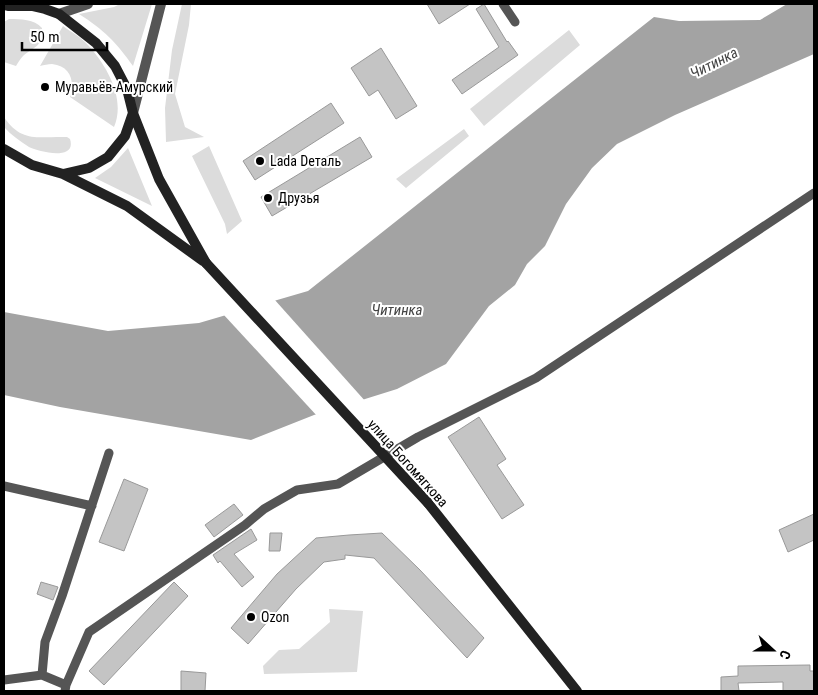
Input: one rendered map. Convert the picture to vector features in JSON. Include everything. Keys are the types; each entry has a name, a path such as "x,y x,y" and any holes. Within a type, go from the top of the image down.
{"main road":[{"path":"5,6 32,6 59,14 96,43 115,66 127,89 133,113 158,179 206,263"},
{"path":"63,174 89,168 108,157 125,136 133,113"},
{"path":"4,149 32,164 63,174 127,206 206,263"},
{"name":"улица Богомягкова","path":"206,263 428,503 577,691"}],"street":[{"path":"59,14 88,4"},
{"path":"133,113 161,4"},
{"path":"503,4 515,22"},
{"path":"4,680 42,675 65,688 89,632 246,525 264,509 297,490 338,484 418,437 536,378 814,193"},
{"path":"42,675 45,642 109,453"},
{"path":"4,486 92,506"}],"shaded area":[{"path":"120,4 152,4 133,66 109,37 79,14"},
{"path":"182,4 191,4 189,25 175,94 185,127 204,137 166,142 165,108 172,50"},
{"path":"9,19 31,21 42,28 39,43 23,56 16,66 4,62 4,22"},
{"path":"63,26 88,45 108,73 113,83 118,105 114,127 70,97 72,80 64,68 52,64 40,66"},
{"path":"569,30 580,45 484,126 470,109"},
{"path":"4,117 11,126 25,135 32,137 67,137 70,139 71,146 63,153 41,151 29,147 4,127"},
{"path":"464,129 469,136 406,188 396,179"},
{"path":"209,146 242,221 227,234 225,224 192,156"},
{"path":"128,148 152,206 95,178 111,167"},
{"path":"329,609 363,611 357,672 264,674 263,666 279,650 299,649 330,622"}],"water":[{"name":"Читинка","path":"787,4 814,4 814,54 675,115 617,144 592,168 566,204 545,246 527,264 515,285 489,306 446,364 397,389 314,415 251,440 60,407 4,395 4,312 108,331 199,323 308,291 654,17 679,21 760,20"}],"pier":[{"path":"274,299 366,402 318,417 223,314"}],"building":[{"path":"427,4 470,4 439,24"},
{"path":"484,4 507,42 518,55 462,94 452,80 499,47 476,9"},
{"path":"381,48 417,106 396,119 378,90 369,96 351,68"},
{"path":"331,103 344,123 255,180 243,161"},
{"path":"360,137 372,157 272,216 261,197"},
{"path":"479,417 506,459 497,465 524,505 502,519 448,437"},
{"path":"124,479 148,489 124,551 99,542"},
{"path":"234,504 243,515 214,537 205,525"},
{"path":"814,514 814,540 788,552 779,530"},
{"path":"251,529 257,540 234,554 254,577 242,587 220,561 218,563 213,555"},
{"path":"270,533 282,533 280,551 269,551"},
{"path":"382,533 484,638 467,658 374,558 345,555 345,559 324,562 296,589 248,644 231,628 277,574 316,538"},
{"path":"41,582 58,587 53,600 37,594"},
{"path":"174,582 188,596 104,685 89,671"},
{"path":"810,665 810,671 814,671 814,691 783,691 783,682 738,683 739,691 721,691 721,677 738,676 738,666"},
{"path":"181,671 206,673 205,691 181,691"}],"place":[{"name":"Муравьёв-Амурский","path":"45,87"},
{"name":"Lada Dеталь","path":"260,161"},
{"name":"Друзья","path":"268,198"},
{"name":"Ozon","path":"251,617"}]}
